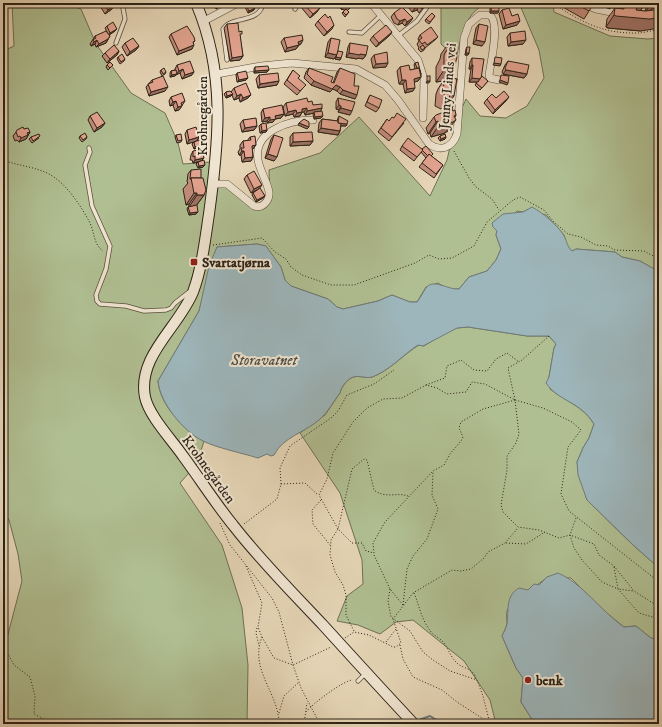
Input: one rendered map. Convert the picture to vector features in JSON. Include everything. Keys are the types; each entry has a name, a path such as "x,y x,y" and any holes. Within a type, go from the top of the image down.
{"main road":[{"name":"Krohnegården","path":"196,3 204,21 217,74 218,126 213,184 204,245 194,290 188,304 156,349 150,361 143,388 145,399 157,420 234,527 274,573 414,724"}],"street":[{"path":"204,21 238,3"},
{"path":"371,3 399,35 418,60 423,71 425,104 423,118"},
{"path":"582,3 612,13 629,15"},
{"name":"Jenny Linds vei","path":"217,74 261,66 292,63 356,69 385,85 398,100 428,144 438,148 449,147 455,141 460,120 459,98 464,38 469,24 480,15 490,15 495,20 496,32 489,75 490,78 499,80"},
{"path":"213,184 227,184 254,206 263,205 268,200 269,194 258,161 257,151 261,142 269,133 289,123 313,120"}],"lane":[{"path":"116,43 125,19 122,3"},
{"path":"227,60 223,29 230,22 251,18 260,11 263,3"},
{"path":"295,9 300,3"},
{"path":"399,35 417,22 430,3"},
{"path":"349,32 362,32 382,14"},
{"path":"89,148 90,152 86,161 85,171 92,206 109,243 109,255 106,269 96,295 97,301 100,304 126,306 144,311 169,309 194,290"},
{"path":"358,680 366,673"}],"path":[{"path":"557,6 584,23 600,29 638,33 659,30"},
{"path":"449,147 454,152 462,170 476,187 492,199 500,211"},
{"path":"3,160 42,170 54,176 66,188 90,223 98,247 109,255"},
{"path":"204,245 262,238 275,252 286,259 292,267 302,275 331,285 354,285 415,263 429,255 444,260 459,256 477,244 485,224 513,200 523,198 544,210 554,222 568,234 581,237 596,245 608,246 615,250 644,251 659,259"},
{"path":"549,336 520,362 508,368 515,400 519,434 516,443 507,456 507,470 500,505 503,512 518,527 545,532 559,538 570,535 594,544 599,555 614,566 634,591 659,607"},
{"path":"319,496 327,480 333,453 353,422 366,408 382,398 402,398 426,385 445,378 447,366 462,360 474,370 487,371 496,359 507,353 520,362"},
{"path":"234,527 241,527 277,499 282,484 280,468 290,446 331,418 338,411 347,395 374,384 394,370"},
{"path":"426,385 437,388 447,394 466,392 472,382 485,384 515,400 543,408 572,422 580,430 568,447 561,494 569,511 659,582"},
{"path":"403,606 390,589 374,554 373,543 385,522 433,471 444,465 450,454 462,441 463,437 459,428 461,422 483,408 515,400"},
{"path":"354,632 346,615 346,595 343,585 335,572 330,555 331,540 338,528 352,469 364,459 369,462 374,490 383,495 404,494 408,496"},
{"path":"403,606 407,569 413,556 427,539 438,509 432,495 433,471"},
{"path":"282,484 305,483 319,496 338,528 352,543 362,543 366,552 374,554"},
{"path":"322,500 312,510 313,524 317,532 330,546"},
{"path":"577,517 570,535 574,548 594,574 602,582 618,589 634,591"},
{"path":"218,518 230,544 272,598 279,612 299,682 307,701 320,724"},
{"path":"393,619 414,592 452,570 461,571 471,569 484,558 488,552 505,543 518,527"},
{"path":"505,543 526,544 545,532"},
{"path":"245,564 262,603 256,633 259,646 260,666 264,682 279,714"},
{"path":"614,566 618,589 639,613 659,619"},
{"path":"390,589 388,602 401,642 400,645 403,659 413,676 442,690 490,724"},
{"path":"414,592 419,614 423,621 432,633 443,642 458,664 472,670 483,696 488,722"},
{"path":"393,619 410,631 423,652 433,660 450,671 476,680"},
{"path":"258,627 274,658 293,665 317,655 354,632 369,635 386,642 393,647 400,645"},
{"path":"386,642 396,628"},
{"path":"259,646 262,637"},
{"path":"3,645 14,665 30,677 35,696 34,714 44,719 47,724"},
{"path":"306,712 321,697 338,689 347,681 358,680"},
{"path":"279,724 279,714 284,696 299,682"},
{"path":"304,724 307,701"}],"green space":[{"path":"12,3 64,3 81,9 96,44 131,93 165,113 178,143 183,164 211,162 221,183 259,210 270,194 269,170 320,153 359,117 430,196 447,160 456,121 466,99 480,116 506,118 527,106 544,78 539,50 519,3 553,3 554,12 610,36 648,39 659,38 659,267 656,270 640,261 622,257 615,252 576,249 572,251 567,246 564,235 546,215 527,210 523,212 517,211 497,231 496,235 501,249 496,260 487,271 469,277 459,289 448,289 438,283 426,287 417,302 410,302 392,295 378,301 343,309 337,307 328,299 291,286 285,280 281,267 266,246 257,244 217,247 199,311 158,381 163,399 174,416 196,436 204,441 197,464 180,483 222,545 242,608 248,665 247,724 3,724 3,653 22,581 18,554 9,520 3,511 3,51 14,46"},
{"path":"438,3 491,3 482,6 470,17 466,24 456,58 441,44 441,8"},
{"path":"468,327 527,336 549,336 556,344 549,377 550,389 579,408 594,424 577,462 587,500 659,568 659,640 651,638 636,626 624,627 599,607 571,578 547,577 519,597 510,606 507,611 506,628 502,636 516,668 523,678 521,702 535,724 496,724 490,700 464,661 413,620 396,622 380,634 358,625 337,621 347,596 363,584 362,560 340,493 300,433 325,415 340,393 341,389 351,378 356,376 372,377 390,367 419,345 424,346 446,332 457,328"}],"water":[{"name":"Storavatnet","path":"532,207 557,226 572,251 576,249 615,252 622,257 640,261 656,270 659,267 659,568 587,500 578,475 577,462 594,424 588,416 576,406 557,394 546,383 549,377 556,344 549,336 527,336 468,327 457,328 423,346 418,345 390,367 372,377 356,376 349,379 344,384 340,393 328,410 319,420 288,439 274,455 271,456 267,454 258,458 203,441 180,423 163,398 158,381 199,311 209,266 217,247 257,244 266,246 281,267 285,280 291,286 328,299 337,307 343,309 378,301 392,295 410,302 417,302 429,285 437,284 459,289 469,277 487,271 496,260 501,249 496,235 497,231 493,227 492,223 503,214 523,212"},
{"path":"558,573 575,583 624,627 636,626 651,638 659,640 659,724 535,724 521,702 523,678 516,668 502,636 507,624 508,604 515,591 519,588 528,590 534,584 539,585 547,577"}],"building":[{"path":"103,3 114,3 115,5 108,10"},
{"path":"215,3 222,3 223,4 217,7"},
{"path":"251,3 255,8 249,11 246,5"},
{"path":"303,3 316,3 320,8 313,14"},
{"path":"343,3 354,3 349,7"},
{"path":"380,3 388,3 383,6"},
{"path":"411,3 427,3 422,9 419,6 415,8"},
{"path":"492,3 499,3 499,11 491,11"},
{"path":"574,3 589,3 593,5 589,11"},
{"path":"624,6 637,7 636,10 645,11 654,10 654,7 659,6 659,18 649,19 614,15 615,8 624,9"},
{"path":"402,7 413,18 407,22 405,19 400,21 397,19 394,13"},
{"path":"509,8 512,16 518,14 520,21 506,25 502,10"},
{"path":"346,9 349,12 346,15 343,12"},
{"path":"432,13 435,16 430,22 426,19"},
{"path":"325,14 328,18 330,16 334,25 327,32 318,21"},
{"path":"113,22 117,29 110,33 107,26"},
{"path":"238,23 239,32 242,31 242,34 240,34 243,56 232,58 227,24"},
{"path":"479,24 488,26 485,42 476,40"},
{"path":"386,25 392,32 379,43 373,36"},
{"path":"187,26 194,37 194,45 179,51 171,34"},
{"path":"431,27 438,37 427,45 425,42 422,44 419,40 422,38 420,35"},
{"path":"106,31 110,36 108,39 99,44 97,40 94,42 93,40 96,38 95,36"},
{"path":"525,31 526,40 511,42 510,33"},
{"path":"302,35 303,40 298,42 299,45 287,48 284,38"},
{"path":"133,38 139,46 130,52 125,43"},
{"path":"331,38 340,40 337,55 328,53"},
{"path":"350,43 368,46 366,55 349,53"},
{"path":"449,43 452,43 452,52 456,52 457,57 454,69 444,70 444,55 447,51"},
{"path":"114,45 119,51 110,59 105,53"},
{"path":"423,45 425,48 422,50 420,47"},
{"path":"467,47 470,47 469,53 466,53"},
{"path":"338,51 343,52 341,58 336,57"},
{"path":"387,52 388,63 376,64 374,55"},
{"path":"122,54 125,59 121,62 118,57"},
{"path":"495,57 502,58 501,64 494,63"},
{"path":"472,58 484,59 481,79 472,78"},
{"path":"190,61 194,72 185,75 183,69 179,71 177,65"},
{"path":"508,61 529,65 527,74 506,70 505,68"},
{"path":"110,62 113,65 110,68 107,65"},
{"path":"418,62 421,74 415,63"},
{"path":"409,65 410,70 419,68 421,77 414,79 415,88 407,89 406,80 402,80 400,67"},
{"path":"268,66 269,70 255,71 255,67"},
{"path":"164,68 166,72 163,74 161,70"},
{"path":"309,68 333,77 331,82 334,83 340,68 355,74 354,86 359,86 357,95 343,90 336,85 332,89 314,81 307,74"},
{"path":"176,70 177,74 172,75 171,71"},
{"path":"293,70 300,76 298,78 306,85 300,91 287,80"},
{"path":"246,71 248,78 239,80 237,73"},
{"path":"278,73 279,81 260,84 259,75"},
{"path":"448,73 452,74 452,78 457,79 454,96 450,95 449,98 443,94 444,82 446,77 448,78"},
{"path":"501,75 509,76 508,83 500,80"},
{"path":"163,76 168,87 151,92 148,84 153,82 152,80"},
{"path":"427,76 430,76 430,81 427,81"},
{"path":"482,76 488,81 482,88 476,83"},
{"path":"246,83 251,95 243,98 241,94 237,96 234,88"},
{"path":"230,91 233,94 227,96 226,92"},
{"path":"504,91 509,97 495,110 487,99 492,94 496,98"},
{"path":"182,93 185,101 181,103 182,106 178,107 176,101 173,102 171,97"},
{"path":"370,95 382,100 379,108 367,102"},
{"path":"307,98 308,102 312,101 313,105 322,104 322,108 307,111 307,108 302,109 302,112 297,113 296,110 288,112 286,103"},
{"path":"338,98 355,102 352,111 341,108"},
{"path":"282,105 284,114 275,116 276,119 270,120 270,117 265,118 263,109"},
{"path":"449,105 453,106 449,111"},
{"path":"452,109 453,111 455,110 456,115 454,116 456,120 439,125 438,121 436,122 434,117 436,115"},
{"path":"322,111 323,116 315,117 314,112"},
{"path":"97,112 105,123 97,128 90,116"},
{"path":"397,113 406,119 392,137 381,128 387,119 389,121 392,117 394,118"},
{"path":"339,116 348,121 347,124 338,123"},
{"path":"256,118 257,126 245,128 243,120"},
{"path":"304,119 309,122 309,127 299,123"},
{"path":"322,119 338,121 338,123 341,124 340,131 321,128"},
{"path":"266,123 267,130 262,131 261,124"},
{"path":"23,127 24,129 28,128 30,132 27,133 28,135 21,138 20,136 18,137 16,132 17,130"},
{"path":"196,127 199,137 189,140 187,130"},
{"path":"312,132 313,141 293,142 293,133"},
{"path":"85,133 87,137 83,140 80,136"},
{"path":"39,134 40,136 33,141 31,137"},
{"path":"181,134 182,140 178,141 176,135"},
{"path":"445,134 446,137 441,139 440,136"},
{"path":"274,135 283,138 277,157 268,154"},
{"path":"255,136 256,145 252,146 253,157 245,158 244,151 242,151 241,148 244,148 243,141 251,140 250,137"},
{"path":"408,138 423,150 417,157 402,146"},
{"path":"199,140 200,145 195,147 194,142"},
{"path":"426,146 433,154 431,156 429,154 428,156 422,150"},
{"path":"202,149 204,158 195,160 195,156 193,157 193,151"},
{"path":"429,154 443,165 436,174 422,163"},
{"path":"204,160 205,165 199,166 198,162"},
{"path":"201,169 201,178 190,179 191,170"},
{"path":"254,171 262,185 254,189 247,175"},
{"path":"191,178 203,178 206,190 204,195 197,195 197,193 194,193"},
{"path":"260,188 265,196 257,200 253,193"},
{"path":"197,205 198,212 190,213 188,207"}],"waterway":[{"path":"416,721 430,716 443,724"}],"place":[{"name":"Svartatjørna","path":"194,262"},
{"name":"benk","path":"528,680"}]}
